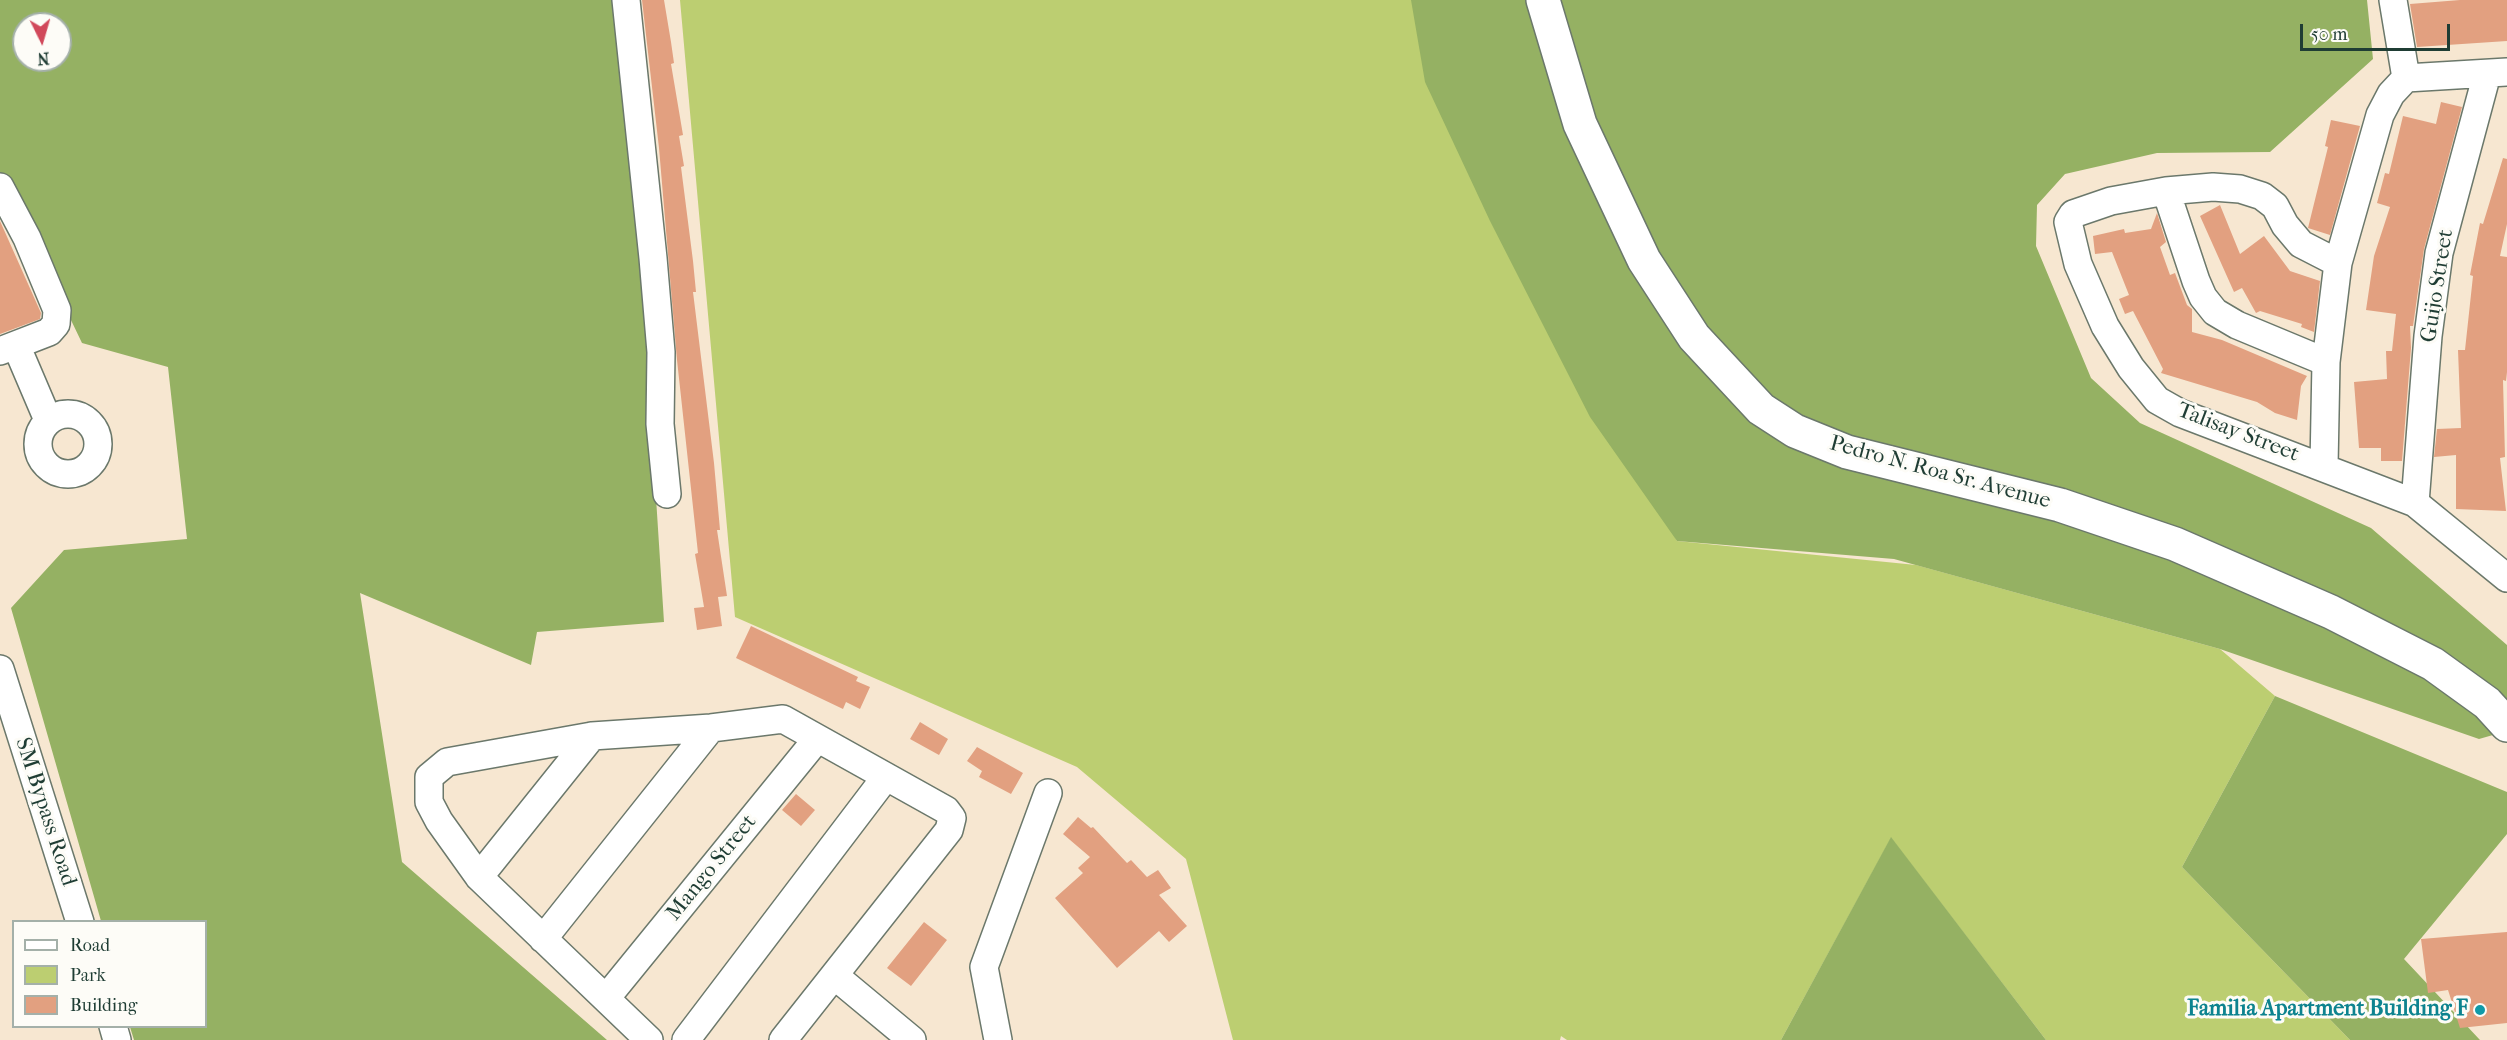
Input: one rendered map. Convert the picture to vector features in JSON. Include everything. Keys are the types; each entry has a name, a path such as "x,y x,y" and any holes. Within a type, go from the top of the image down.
{"main road":[{"name":"Pedro N. Roa Sr. Avenue","path":"1543,0 1580,124 1617,208 1644,260 1694,337 1761,410 1795,431 1846,452 2060,505 2175,544 2331,612 2433,664 2487,703 2507,725"}],"street":[{"path":"626,0 661,352 660,424 667,494"},
{"path":"2393,0 2406,78"},
{"path":"2324,466 2326,362 2338,263 2380,115 2391,94 2406,78 2497,73"},
{"name":"Guijo Street","path":"2415,502 2428,336 2439,254 2497,73"},
{"path":"0,187 27,238 57,310 56,324 49,332 8,348 48,420"},
{"name":"Talisay Street","path":"2338,263 2301,243 2292,234 2275,206 2262,196 2240,189 2213,187 2166,191 2090,206 2073,214 2068,222 2078,264 2105,326 2131,368 2157,400 2180,413 2415,502 2507,578"},
{"path":"2166,191 2196,281 2215,312 2237,325 2326,362"},
{"name":"SM Bypass Road","path":"0,669 80,920"},
{"path":"649,1040 479,877 438,822 429,802 429,777 447,762 592,736 711,728 783,719 946,810 952,818 949,831 783,1040"},
{"path":"543,939 711,728"},
{"path":"479,877 592,736"},
{"name":"Mango Street","path":"606,997 817,739"},
{"path":"686,1040 885,778"},
{"path":"998,1040 984,967 1048,793"},
{"path":"835,976 907,1038"}],"green space":[{"path":"0,0 624,0 664,622 537,632 531,665 360,593 402,862 607,1040 134,1040 130,1028 207,1028 207,920 101,920 11,608 64,550 187,539 168,367 82,343 0,172"},
{"path":"680,0 1434,0 1677,541 1916,565 2220,649 2275,696 2182,867 2350,1040 2046,1040 1891,838 1781,1040 1567,1040 1561,1036 1560,1040 1233,1040 1186,859 1077,767 735,617"},
{"path":"1411,0 2367,0 2373,59 2270,152 2157,153 2065,174 2037,205 2036,246 2091,378 2140,423 2371,528 2507,645 2507,731 2479,739 2220,649 1894,559 1677,541 1590,417 1490,221 1425,82"},
{"path":"2275,696 2507,792 2507,834 2404,959 2480,1040 2350,1040 2182,867"},
{"path":"1891,837 2046,1040 1781,1040"}],"building":[{"path":"642,0 664,0 674,63 671,64 683,135 679,136 696,292 693,292 714,463 720,530 717,530 727,596 718,597 722,626 697,630 694,608 704,607 695,554 698,553 677,360 659,148"},
{"path":"2460,0 2507,0 2507,41 2417,47 2410,4"},
{"path":"2441,102 2462,107 2424,249 2413,326 2410,326 2411,348 2402,461 2381,461 2381,448 2359,448 2354,382 2387,379 2386,351 2392,351 2396,314 2366,310 2374,256 2390,207 2377,203 2385,173 2389,174 2403,116 2436,124"},
{"path":"2331,120 2360,126 2330,235 2308,228 2328,147 2325,146"},
{"path":"2503,158 2507,159 2507,224 2500,256 2507,257 2507,372 2506,381 2503,380 2505,457 2500,458 2506,511 2456,509 2456,455 2434,457 2437,429 2461,428 2458,350 2465,350 2473,276 2470,275 2480,223 2483,224"},
{"path":"2220,205 2240,254 2264,236 2290,271 2320,281 2314,332 2301,327 2302,324 2260,311 2256,313 2242,288 2234,292 2200,216"},
{"path":"2157,213 2166,242 2160,247 2170,275 2175,273 2187,305 2192,309 2192,332 2222,340 2307,376 2301,386 2297,420 2275,413 2257,402 2161,373 2163,369 2133,311 2125,314 2119,299 2129,295 2112,252 2095,254 2093,236 2124,229 2125,233 2151,229"},
{"path":"0,221 41,313 40,319 0,334"},
{"path":"751,626 858,677 856,681 870,687 860,709 846,702 843,709 736,658"},
{"path":"920,722 948,739 939,755 910,739"},
{"path":"977,747 1023,773 1011,794 979,777 982,771 967,761"},
{"path":"796,794 815,810 801,826 782,810"},
{"path":"1078,817 1091,828 1093,827 1127,863 1131,860 1147,877 1158,870 1171,888 1159,895 1187,926 1169,942 1159,931 1117,968 1055,898 1083,873 1078,868 1090,857 1063,834"},
{"path":"924,922 947,940 911,986 887,968"},
{"path":"2507,932 2507,1023 2460,1028 2448,990 2428,993 2421,939"}],"place":[{"name":"Familia Apartment Building F","path":"2480,1010"}]}
